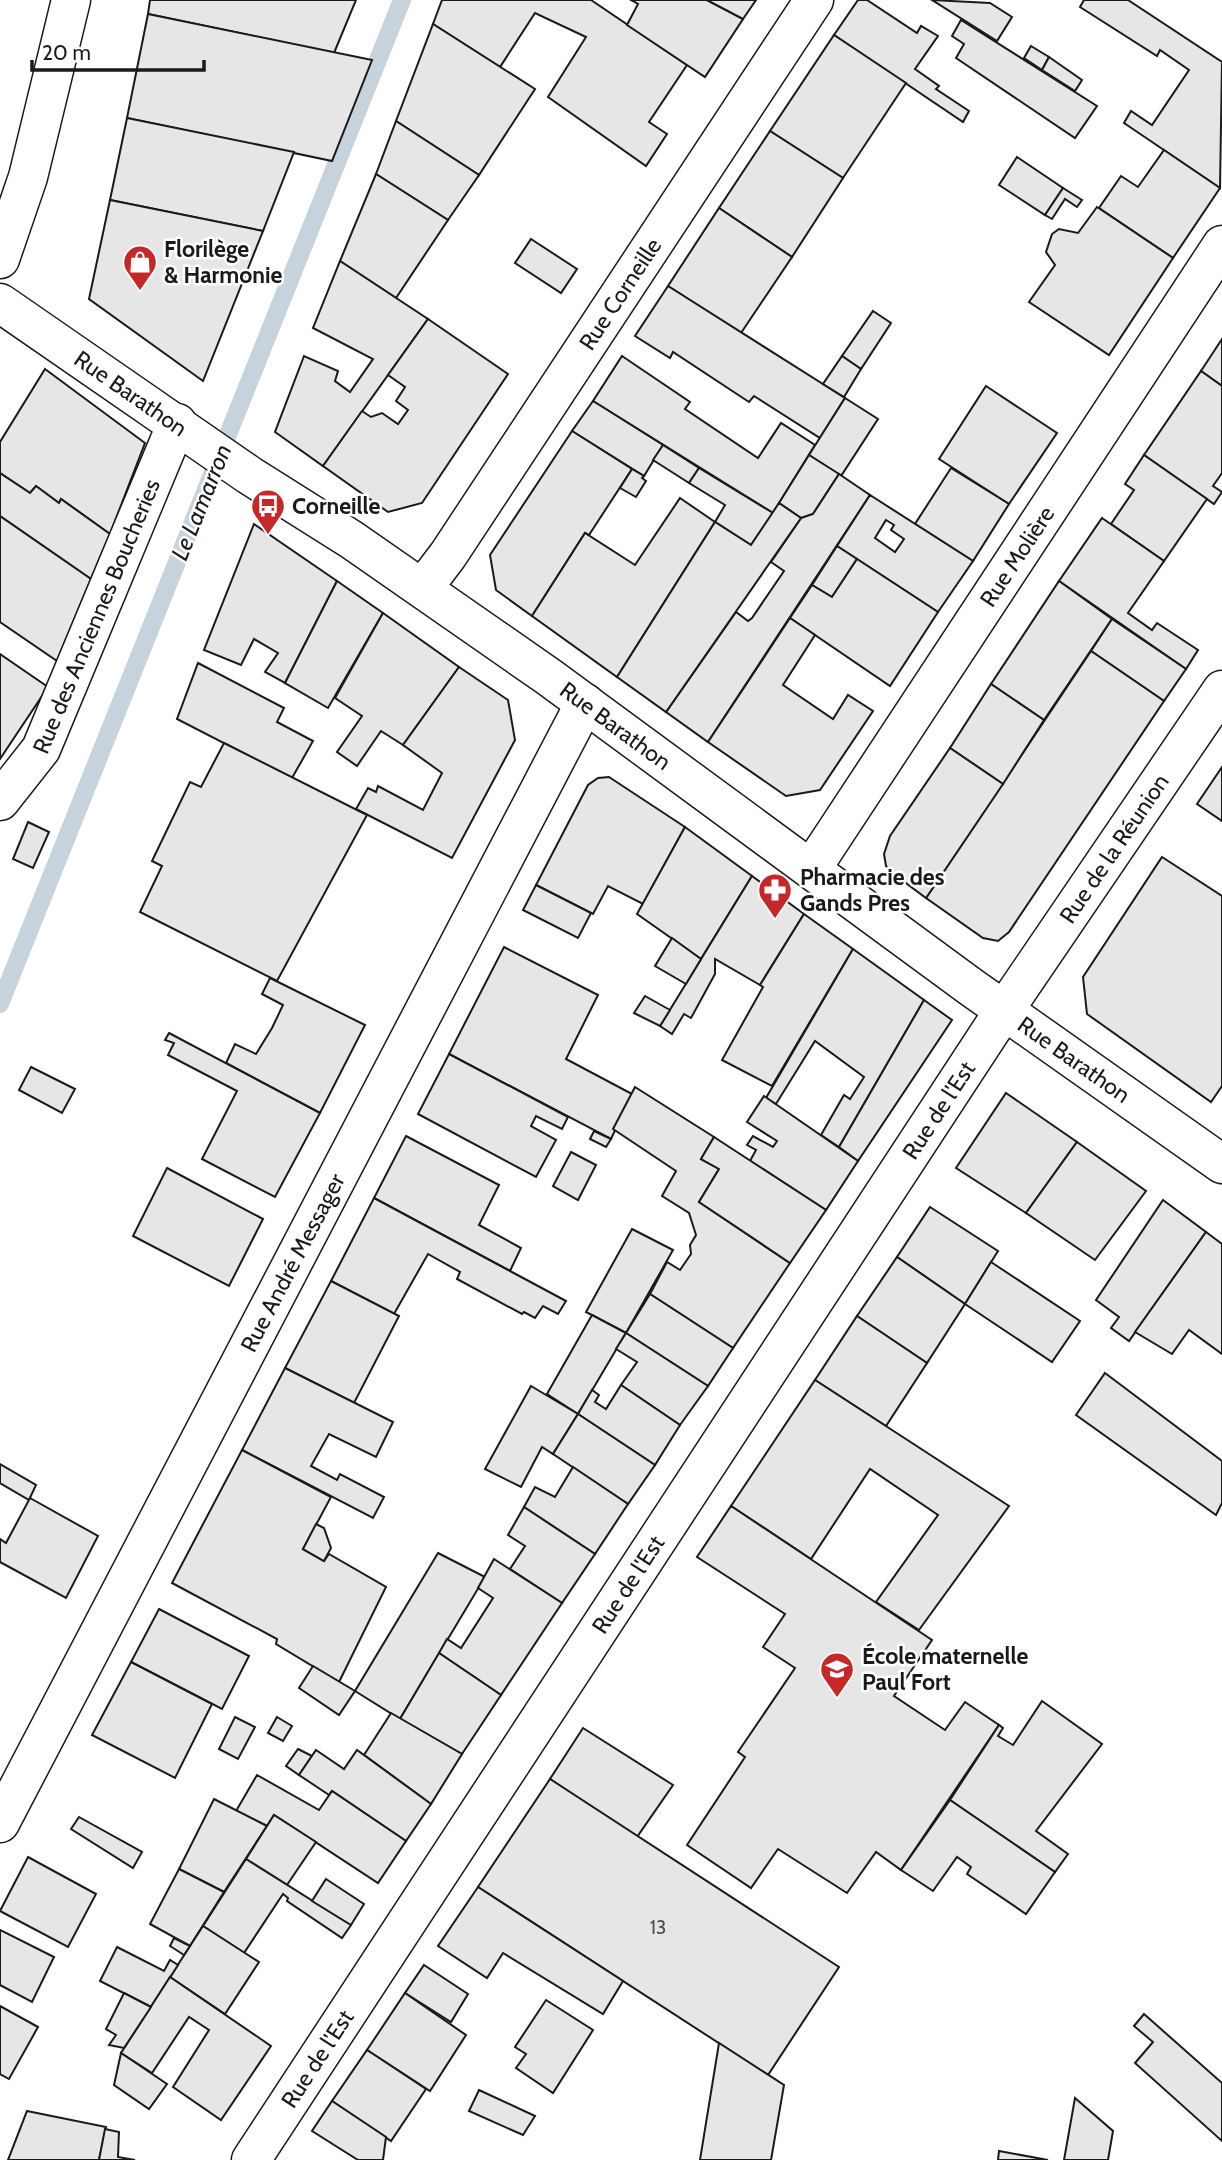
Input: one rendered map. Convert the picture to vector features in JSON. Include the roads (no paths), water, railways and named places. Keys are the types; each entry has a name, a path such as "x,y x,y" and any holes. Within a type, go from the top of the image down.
{"street":[{"path":"0,259 28,177 71,0"},
{"name":"Rue Corneille","path":"423,588 448,555 814,0"},
{"name":"Rue Molière","path":"812,868 1222,245"},
{"name":"Rue Barathon","path":"0,303 249,475 423,588 1222,1164"},
{"name":"Rue des Anciennes Boucheries","path":"0,801 41,749 177,424"},
{"name":"Rue de la Réunion","path":"1004,1009 1222,690"},
{"name":"Rue André Messager","path":"0,1823 585,703"},
{"name":"Rue de l'Est","path":"251,2160 1004,1009"}],"waterway":[{"name":"Le Lamarron","path":"0,1004 402,0"}],"place":[{"name":"Florilège & Harmonie","path":"140,292"},
{"name":"Corneille","path":"268,536"},
{"name":"Pharmacie des Gands Pres","path":"775,920"},
{"name":"École maternelle Paul Fort","path":"837,1699"}]}
